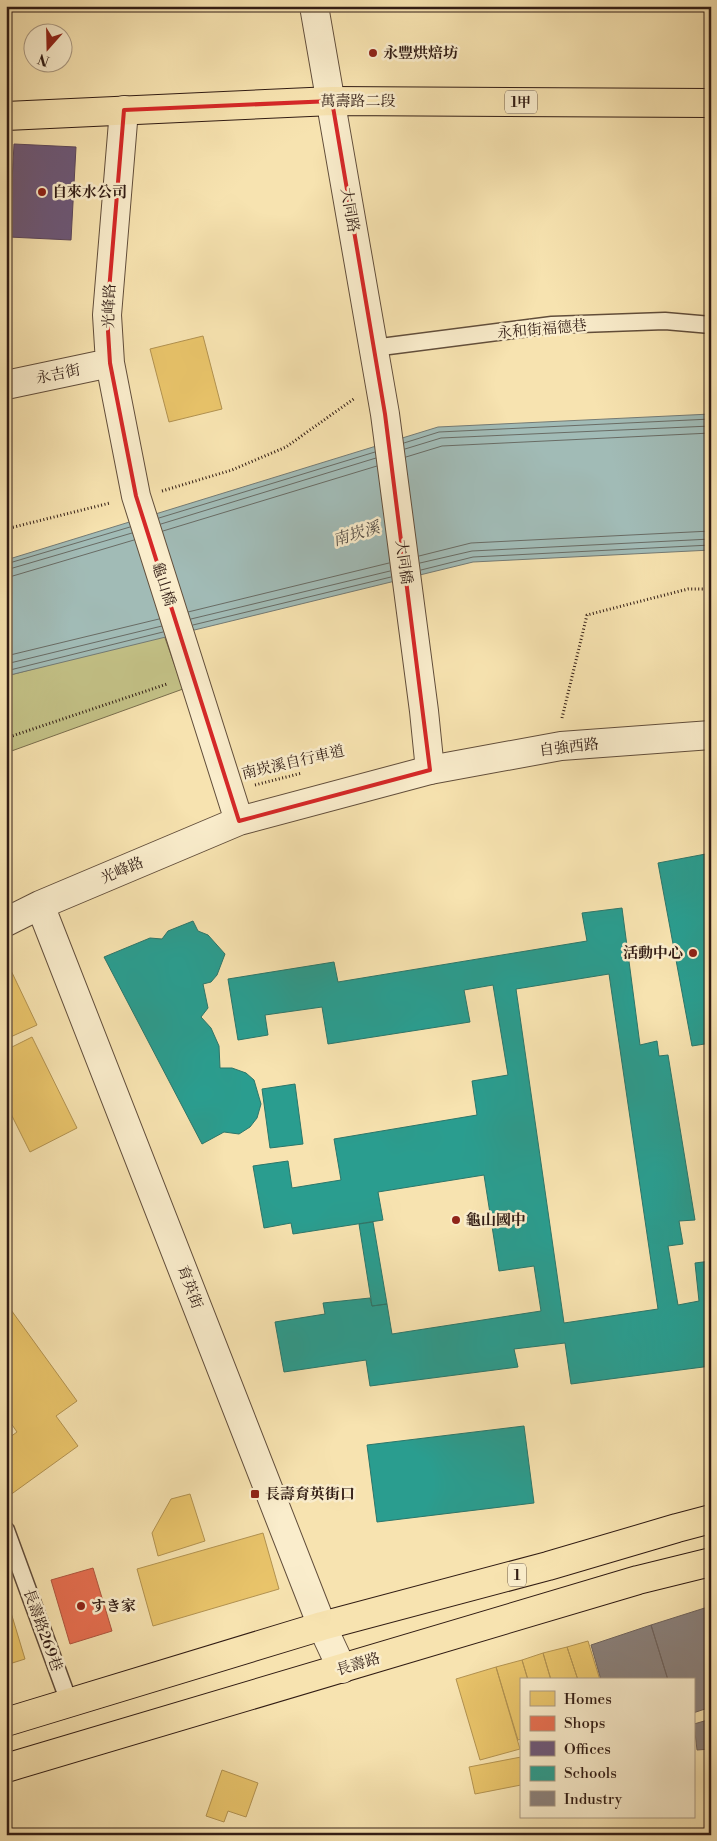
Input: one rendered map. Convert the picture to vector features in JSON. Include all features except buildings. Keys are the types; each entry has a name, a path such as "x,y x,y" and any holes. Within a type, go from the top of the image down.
{"main road":[{"name":"萬壽路二段","path":"6,116 332,101 711,103"},
{"name":"1","path":"6,1722 322,1626 548,1566 711,1519"},
{"name":"長壽路","path":"6,1768 638,1580 711,1562"}],"street":[{"name":"大同路","path":"314,6 332,101 384,414"},
{"name":"光峰路","path":"124,110 107,315 110,363 135,498"},
{"name":"永吉街","path":"6,385 110,363"},
{"name":"大同橋","path":"384,414 424,711 430,770"},
{"name":"龜山橋","path":"135,498 184,676"},
{"path":"184,676 239,821"},
{"name":"自強西路","path":"430,770 561,746 711,735"},
{"name":"光峰路","path":"6,922 40,905 239,821 430,770"},
{"name":"育英街","path":"40,905 322,1626 342,1668"}],"lane":[{"name":"永和街福德巷","path":"373,348 552,325 665,322 711,325"},
{"name":"長壽路269巷","path":"6,1530 69,1702"}],"path":[{"path":"6,529 135,498 232,470 286,447 349,402 379,384"},
{"path":"560,726 587,615 688,588 711,589"},
{"path":"6,738 184,676"},
{"name":"南崁溪自行車道","path":"249,786 306,772"}],"highlighted area":[{"path":"332,101 385,414 430,770 239,821 136,496 110,363 107,315 124,110"}],"shaded area":[{"path":"164,635 183,689 6,753 6,676"}],"water":[{"name":"南崁溪","path":"711,414 711,550 473,562 6,676 6,560 438,427"}],"place":[{"name":"永豐烘焙坊","path":"373,53"},
{"name":"自來水公司","path":"42,192"},
{"name":"活動中心","path":"693,953"},
{"name":"龜山國中","path":"456,1220"},
{"name":"長壽育英街口","path":"255,1494"},
{"name":"すき家","path":"81,1606"}]}
